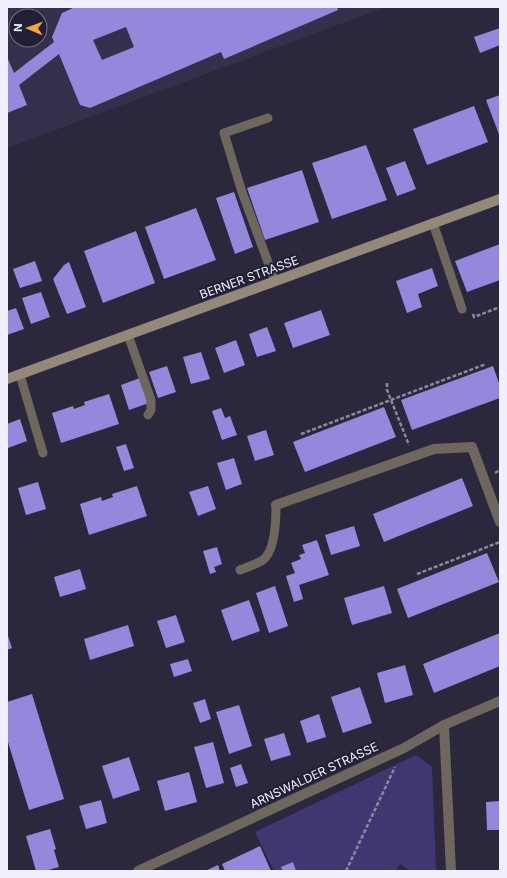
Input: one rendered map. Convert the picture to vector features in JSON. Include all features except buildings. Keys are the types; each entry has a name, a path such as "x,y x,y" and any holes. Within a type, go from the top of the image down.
{"main road":[{"name":"BERNER STRASSE","path":"7,379 500,199"}],"street":[{"path":"276,505 434,449 472,447 500,522"},
{"name":"ARNSWALDER STRASSE","path":"138,871 404,748 444,725 500,701"},
{"path":"444,725 450,871"}],"lane":[{"path":"268,118 224,133 242,192 275,281"},
{"path":"433,223 462,309"},
{"path":"128,335 151,400 151,410 148,415"},
{"path":"20,375 43,453"},
{"path":"240,570 263,560 271,548 276,522 276,505"}],"path":[{"path":"301,434 486,364"},
{"path":"387,383 387,390 413,457"},
{"path":"417,574 500,542"},
{"path":"346,871 404,748"}],"shaded area":[{"path":"7,7 386,7 7,148"},
{"path":"416,755 432,767 436,871 410,871 400,864 395,871 274,871 255,832"}]}
